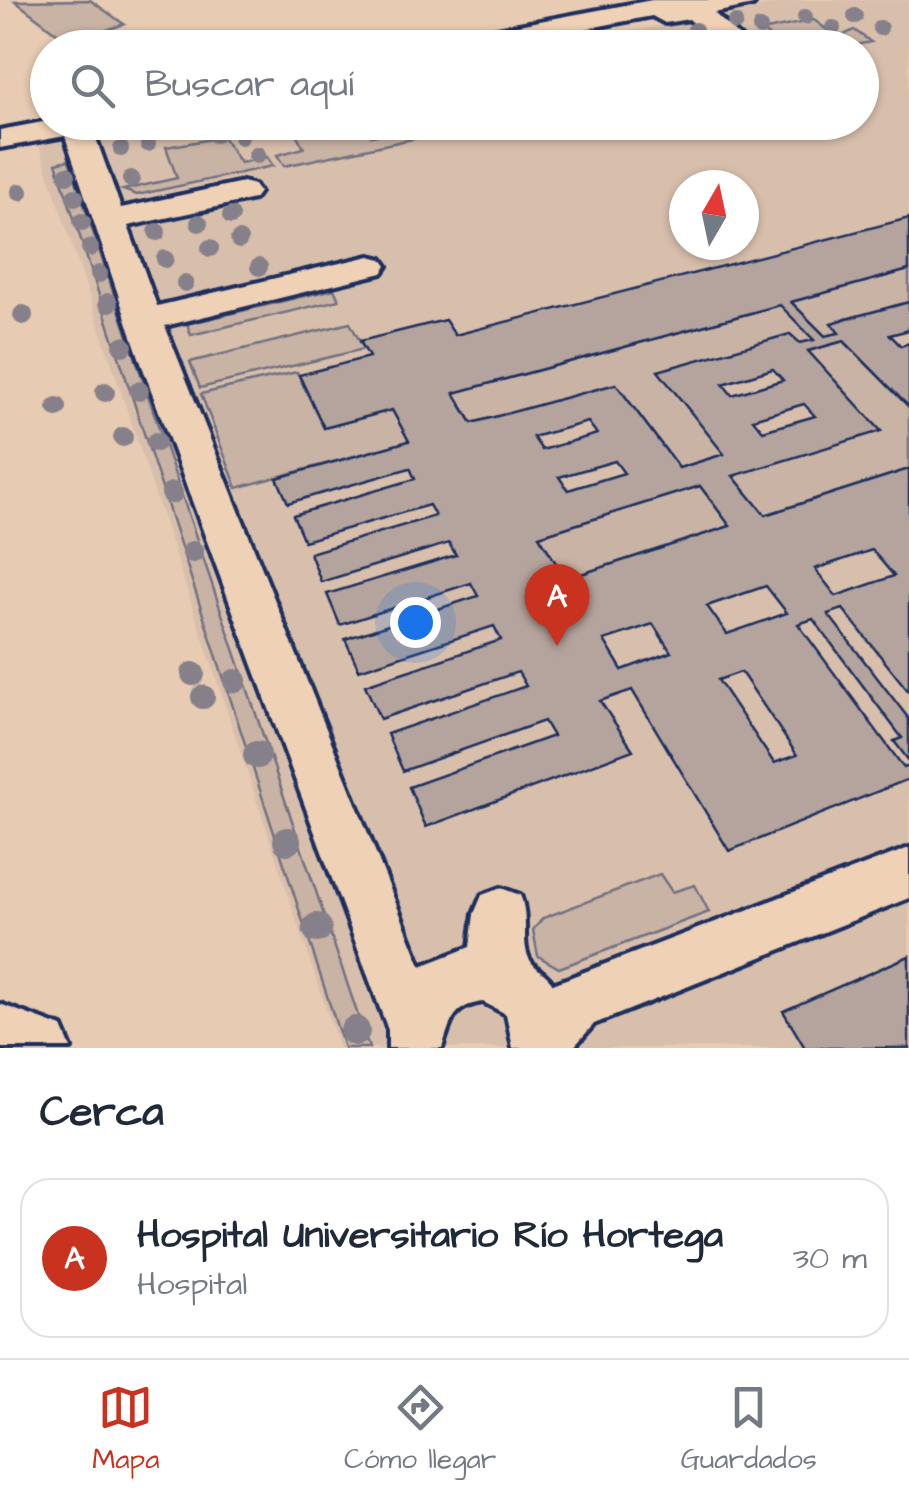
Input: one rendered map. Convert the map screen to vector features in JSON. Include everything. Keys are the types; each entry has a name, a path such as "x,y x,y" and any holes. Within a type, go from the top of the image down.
{"street":[{"path":"530,30 744,0"},
{"path":"576,30 692,5"},
{"path":"692,5 719,30"},
{"path":"4,133 30,129"},
{"path":"80,140 144,320 486,995 909,873"},
{"path":"110,220 243,192"},
{"path":"144,320 370,266"},
{"path":"0,1033 40,1048"}],"shaded area":[{"path":"90,0 124,24 107,30 53,30 15,1"},
{"path":"798,0 909,0 909,1048 339,1048 39,145 65,140 879,140 879,30 639,30"},
{"path":"814,20 827,30 767,30"},
{"path":"225,140 240,163 267,157 273,166 137,195 123,190 177,178 166,147"},
{"path":"300,140 407,140 284,166 277,155 304,148"},
{"path":"69,160 369,1048 344,1048 56,163"},
{"path":"909,270 909,302 832,323 839,333 825,336 791,302"},
{"path":"334,289 339,300 191,335 187,324"},
{"path":"780,305 814,340 659,371 724,454 679,468 616,384 472,423 454,393"},
{"path":"350,323 364,349 200,388 190,362"},
{"path":"844,341 909,407 909,469 765,515 733,476 880,431 808,351"},
{"path":"297,372 324,428 392,410 409,441 237,488 201,394"},
{"path":"700,486 730,526 566,579 539,536"},
{"path":"660,874 672,892 695,885 709,912 559,968 538,956 533,930 543,918"}],"building":[{"path":"909,218 909,270 791,302 825,336 839,333 831,323 909,302 909,330 890,335 901,346 909,343 909,407 844,341 808,351 881,431 733,476 765,515 909,469 909,692 843,609 828,614 909,719 909,761 894,741 902,738 813,619 798,624 904,768 909,766 909,779 729,851 632,690 600,701 633,750 426,827 409,787 553,736 544,721 403,771 387,734 526,686 518,672 380,719 365,685 501,640 494,626 359,670 345,639 478,596 471,583 340,625 327,594 456,555 449,543 321,582 310,553 435,516 429,505 304,541 293,515 415,479 410,468 288,503 277,478 409,441 392,410 324,428 299,375 369,357 360,341 445,320 455,335 746,260 759,260 759,257","holes":["780,305 814,340 800,343 790,334 658,371 724,454 679,468 616,384 472,423 454,393","773,369 783,380 732,395 723,384","804,404 815,416 763,431 753,419","588,422 597,434 542,450 533,437","615,461 624,473 568,490 559,477","700,486 730,526 566,579 539,536","872,550 894,576 836,596 815,569","766,586 787,613 727,634 707,606","653,624 671,652 622,670 604,640","741,672 797,755 774,763 718,680"]},
{"path":"909,956 909,1048 805,1048 783,1011"}],"place":[{"name":"Hospital Universitario Río Hortega","path":"557,646"}]}
